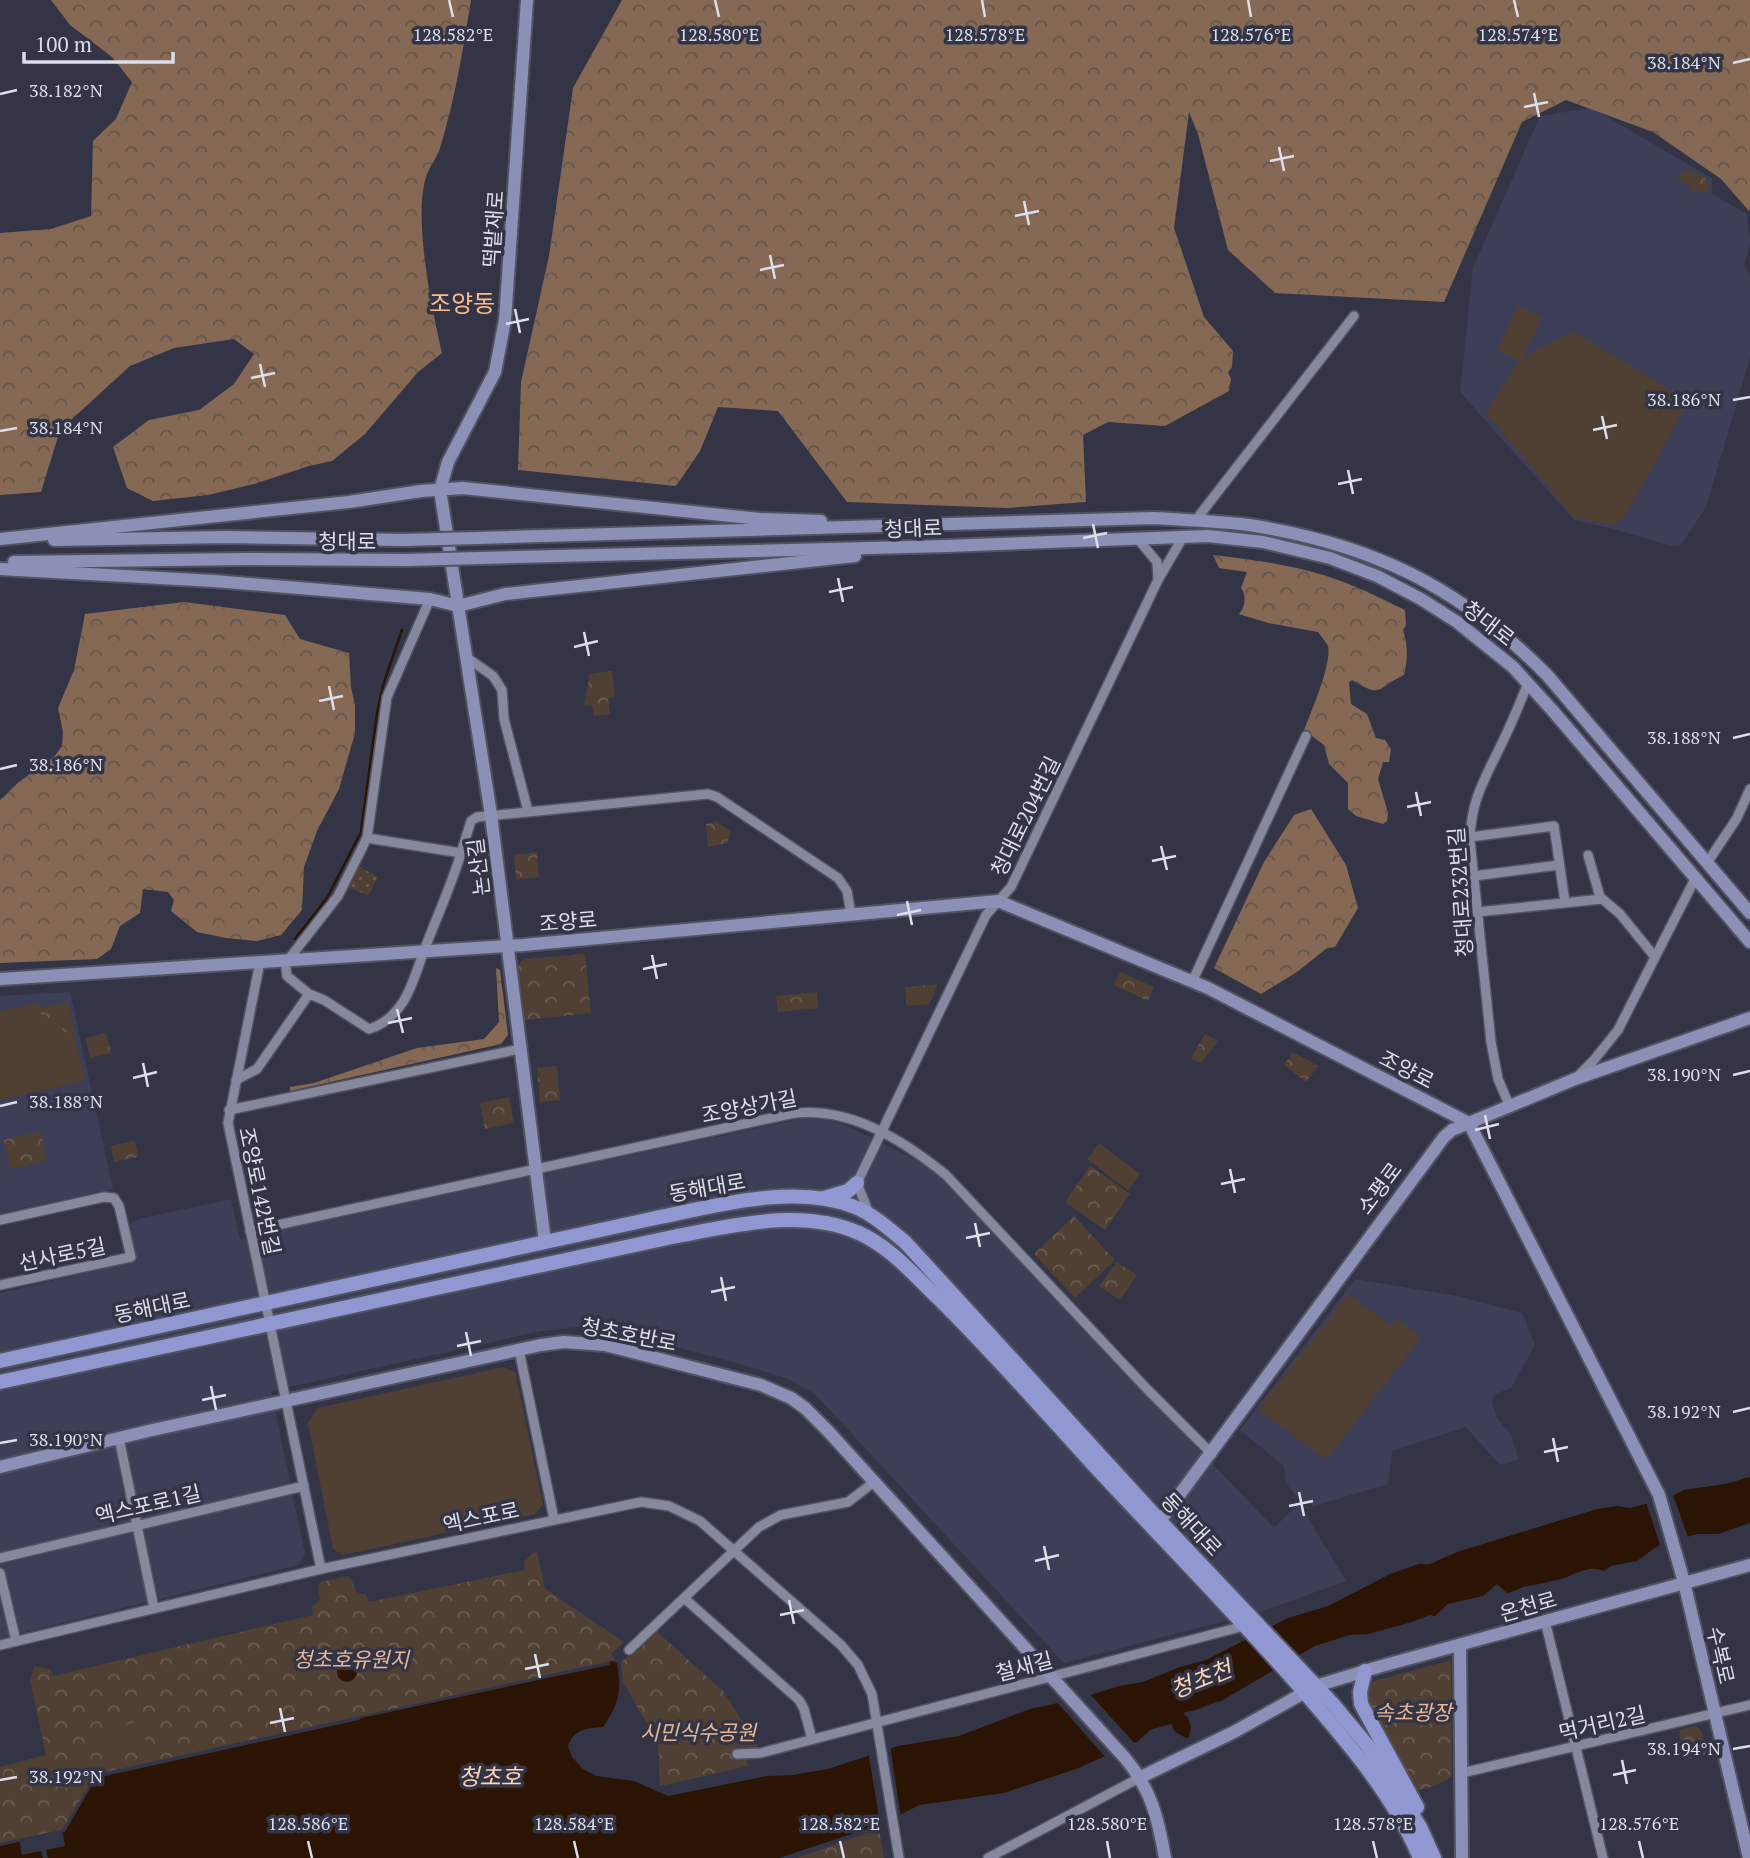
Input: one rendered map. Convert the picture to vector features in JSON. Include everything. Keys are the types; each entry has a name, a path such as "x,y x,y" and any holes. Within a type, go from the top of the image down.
{"main road":[{"path":"818,1199 838,1195 857,1183"},
{"name":"동해대로","path":"0,1361 747,1200 775,1197 818,1199 852,1205 871,1215 905,1242 1156,1525"},
{"name":"동해대로","path":"0,1382 701,1231 770,1221 829,1223 857,1232 883,1245 977,1337 1310,1689"},
{"path":"1365,1671 1360,1692 1361,1704 1411,1795 1429,1857"},
{"path":"1310,1689 1367,1745 1420,1827 1429,1857"}],"street":[{"name":"떡밭재로","path":"440,490 448,463 495,372 505,320 527,0"},
{"path":"1183,537 1354,316"},
{"path":"0,540 463,488 764,519 944,524"},
{"name":"논산길","path":"440,490 491,815 545,1242"},
{"name":"청대로","path":"0,540 226,537 403,540 1125,519 1195,521 1277,530 1331,543 1385,561 1433,584 1463,602 1492,625 1534,662 1750,913"},
{"name":"청대로","path":"0,563 217,559 406,560 1183,537 1238,539 1290,547 1330,558 1404,589 1451,617 1493,650 1528,683 1750,942"},
{"name":"청대로204번길","path":"857,1183 984,918 1011,887 1158,580 1183,537"},
{"path":"1138,538 1157,562 1158,580"},
{"path":"0,569 214,581 430,599 458,606 505,594 947,546"},
{"path":"1377,576 1385,561"},
{"path":"430,599 387,696 367,838 338,896 287,960 286,976 309,994 324,1000 369,1029 380,1026 401,1005 414,981 423,952 450,889 471,821 491,815 713,795 838,878 847,891 851,914"},
{"path":"466,657 493,676 501,687 504,719 528,811"},
{"name":"청대로232번길","path":"1510,1107 1498,1079 1491,1042 1470,820 1476,794 1503,742 1528,683"},
{"path":"1193,980 1306,736"},
{"path":"1575,1079 1618,1030 1695,879 1737,818 1750,789"},
{"path":"1470,837 1554,826 1564,902"},
{"path":"367,838 461,853"},
{"path":"1588,855 1602,899 1620,914 1655,957"},
{"path":"1474,876 1559,865"},
{"path":"1478,912 1602,899"},
{"name":"조양로","path":"0,979 506,946 998,901 1193,980 1469,1123"},
{"name":"조양로142번길","path":"260,962 229,1110 229,1128 321,1569"},
{"path":"236,1080 257,1069 309,994"},
{"name":"소평로","path":"1156,1525 1212,1454 1444,1137 1452,1130 1575,1079 1750,1018"},
{"path":"229,1110 520,1049"},
{"name":"조양상가길","path":"250,1231 805,1112 844,1116 881,1133 928,1161 953,1181 1147,1389 1212,1454"},
{"path":"1469,1123 1652,1480 1659,1495 1684,1583"},
{"path":"857,1183 863,1203 871,1215"},
{"name":"선사로5길","path":"0,1220 104,1197 114,1198 119,1206 131,1257 0,1286"},
{"name":"청초호반로","path":"0,1467 287,1400 564,1342 605,1345 776,1390 805,1408 1054,1677 1141,1777"},
{"path":"519,1350 554,1519"},
{"path":"119,1438 154,1608"},
{"path":"629,1650 759,1527 791,1513 848,1502 874,1482"},
{"name":"엑스포로1길","path":"0,1558 304,1486"},
{"name":"엑스포로","path":"0,1645 321,1569 554,1519 632,1503 660,1504 689,1514 734,1550 850,1655 868,1684 899,1858"},
{"name":"온천로","path":"1141,1777 1234,1732 1310,1689 1365,1671 1750,1564"},
{"path":"0,1573 16,1641"},
{"name":"수복로","path":"1684,1583 1749,1858"},
{"path":"684,1598 799,1700 812,1739"},
{"path":"1545,1621 1603,1858"},
{"name":"철새길","path":"737,1754 761,1753 1249,1626"},
{"path":"1460,1646 1462,1858"},
{"name":"먹거리2길","path":"1462,1773 1750,1706"},
{"path":"988,1858 1141,1777 1153,1805 1165,1858"}],"shaded area":[{"path":"1591,108 1712,178 1712,194 1747,214 1750,244 1744,264 1750,276 1750,358 1706,507 1681,545 1671,546 1574,520 1460,392 1473,268 1540,116"},
{"path":"70,992 113,1189 0,1213 0,996"},
{"path":"805,1118 845,1125 922,1163 955,1190 1029,1272 1274,1528 1299,1503 1346,1581 1266,1610 1064,1663 815,1394 786,1378 723,1359 612,1331 577,1327 541,1331 271,1391 305,1554 298,1565 0,1638 0,1293 137,1261 130,1226 135,1220 231,1199 240,1239"},
{"path":"1355,1279 1457,1296 1522,1313 1535,1345 1511,1388 1495,1394 1492,1402 1497,1418 1511,1435 1519,1459 1503,1465 1498,1463 1466,1427 1392,1451 1388,1484 1314,1506 1296,1496 1286,1483 1284,1466 1240,1430"}],"green space":[{"path":"51,0 471,0 450,112 439,152 426,177 423,195 425,264 442,353 418,372 365,434 332,461 208,495 153,501 127,488 113,447 149,420 199,410 234,384 254,354 234,339 174,348 130,366 60,430 41,492 0,495 0,233 51,229 91,216 93,141 116,119 132,82 112,57 70,25"},
{"path":"622,0 1750,0 1750,207 1749,211 1721,179 1653,132 1566,100 1522,122 1444,302 1275,293 1228,250 1198,134 1189,112 1174,228 1204,317 1233,351 1232,367 1228,372 1231,379 1229,391 1165,426 1108,422 1083,435 1086,502 1007,508 847,502 778,411 718,407 700,451 676,486 518,470 521,382 549,256 573,88"},
{"path":"1687,169 1704,177 1711,186 1705,193 1697,190 1694,194 1690,187 1676,177"},
{"path":"1518,306 1542,317 1521,361 1541,347 1574,332 1689,401 1625,516 1615,525 1574,518 1486,413 1520,362 1497,350"},
{"path":"1213,555 1309,571 1357,588 1405,610 1406,625 1403,630 1407,652 1404,675 1379,690 1369,689 1352,680 1349,682 1351,704 1367,714 1376,738 1385,740 1391,749 1389,762 1383,762 1378,779 1388,813 1387,821 1383,824 1356,816 1348,809 1348,783 1329,764 1324,745 1304,730 1324,676 1327,644 1318,632 1268,623 1239,614 1244,605 1245,598 1241,588 1247,572 1219,568"},
{"path":"184,602 285,615 300,639 349,653 355,733 339,789 317,831 304,867 302,910 281,935 257,941 226,938 197,932 171,911 174,900 168,892 143,889 140,913 120,926 111,949 97,959 0,963 0,800 20,781 54,757 62,746 63,732 58,708 74,670 85,614"},
{"path":"612,671 615,697 608,699 610,714 594,716 592,705 584,706 590,674"},
{"path":"1311,809 1346,865 1358,908 1335,947 1327,948 1297,972 1261,994 1214,968 1264,862 1294,815"},
{"path":"717,822 731,832 727,843 708,847 706,824"},
{"path":"537,852 539,877 516,879 514,855"},
{"path":"358,866 378,877 368,896 347,886"},
{"path":"585,954 591,1013 525,1020 518,965 524,959"},
{"path":"496,968 500,970 508,1035 501,1044 290,1091 290,1087 314,1083 417,1048 484,1039 499,1022"},
{"path":"1120,972 1154,987 1148,1001 1114,985"},
{"path":"938,984 929,1004 907,1006 905,987"},
{"path":"817,992 818,1008 778,1012 776,996"},
{"path":"68,1002 74,1031 64,1033 41,1019 39,1008"},
{"path":"38,1003 42,1019 57,1016 64,1033 74,1031 85,1081 0,1100 0,1011"},
{"path":"106,1033 111,1053 90,1058 86,1038"},
{"path":"1205,1034 1218,1041 1201,1063 1191,1058"},
{"path":"1293,1052 1318,1066 1306,1082 1284,1065"},
{"path":"557,1066 560,1100 540,1102 537,1068"},
{"path":"509,1097 514,1123 485,1129 480,1103"},
{"path":"41,1131 47,1161 10,1169 4,1140"},
{"path":"135,1141 138,1157 114,1162 111,1146"},
{"path":"1099,1143 1140,1174 1128,1190 1087,1159"},
{"path":"1090,1166 1130,1194 1105,1230 1065,1202"},
{"path":"1074,1216 1115,1260 1075,1298 1034,1254"},
{"path":"1117,1262 1137,1275 1120,1300 1099,1286"},
{"path":"1348,1294 1391,1326 1397,1319 1421,1337 1326,1460 1258,1409"},
{"path":"504,1367 515,1372 543,1505 535,1514 343,1555 333,1549 308,1423 318,1408"},
{"name":"청초호유원지","path":"537,1552 545,1589 624,1642 611,1654 615,1660 96,1774 62,1830 0,1843 0,1767 46,1755 30,1680 35,1666 50,1669 53,1676 313,1615 312,1607 320,1600 318,1587 321,1582 347,1576 352,1580 356,1592 366,1595 369,1602 525,1570 524,1562"},
{"name":"시민식수공원","path":"656,1631 723,1691 759,1748 744,1752 748,1766 660,1786 658,1743 623,1682 621,1662"},
{"name":"속초광장","path":"1451,1660 1452,1776 1435,1786 1413,1791 1365,1706 1368,1688 1374,1681"},
{"path":"141,1721 146,1745 101,1756 96,1732"},
{"path":"1695,1726 1701,1730 1707,1754 1684,1760 1679,1730"},
{"path":"879,1829 884,1858 797,1858"}],"water":[{"path":"1750,1477 1750,1523 1718,1534 1698,1534 1667,1542 1637,1561 1611,1566 1604,1571 1587,1569 1561,1579 1507,1593 1497,1584 1483,1596 1448,1604 1435,1616 1430,1615 1368,1634 1350,1635 1315,1646 1221,1701 1185,1712 1184,1715 1191,1726 1189,1737 1175,1732 1171,1724 1150,1730 1137,1742 1076,1769 1004,1793 920,1805 876,1826 779,1858 0,1858 0,1846 65,1832 96,1778 609,1665 611,1661 617,1663 619,1682 613,1711 603,1727 577,1733 568,1746 572,1757 583,1769 597,1776 634,1781 668,1796 767,1776 828,1769 898,1746 959,1736 1030,1709 1143,1682 1206,1660 1288,1618 1328,1606 1390,1574 1419,1564 1430,1564 1457,1552 1597,1509 1618,1506 1630,1508 1668,1498 1684,1490"},
{"path":"343,1662 351,1662 357,1672 351,1682 343,1682 337,1676 337,1668"}],"pier":[{"path":"1672,1492 1689,1540 1661,1548 1645,1499"},
{"path":"1088,1692 1137,1746 1107,1759 1055,1700"},
{"path":"890,1745 901,1818 881,1828 868,1751"},
{"path":"62,1830 65,1846 46,1850 48,1858 43,1858 41,1851 22,1855 19,1839"}],"waterway":[{"path":"295,939 327,898 361,832 377,713 384,682 402,630"}],"district":[{"name":"조양동","path":"462,303"}],"water label":[{"name":"청초천","path":"1201,1679"},
{"name":"청초호","path":"490,1776"}]}
